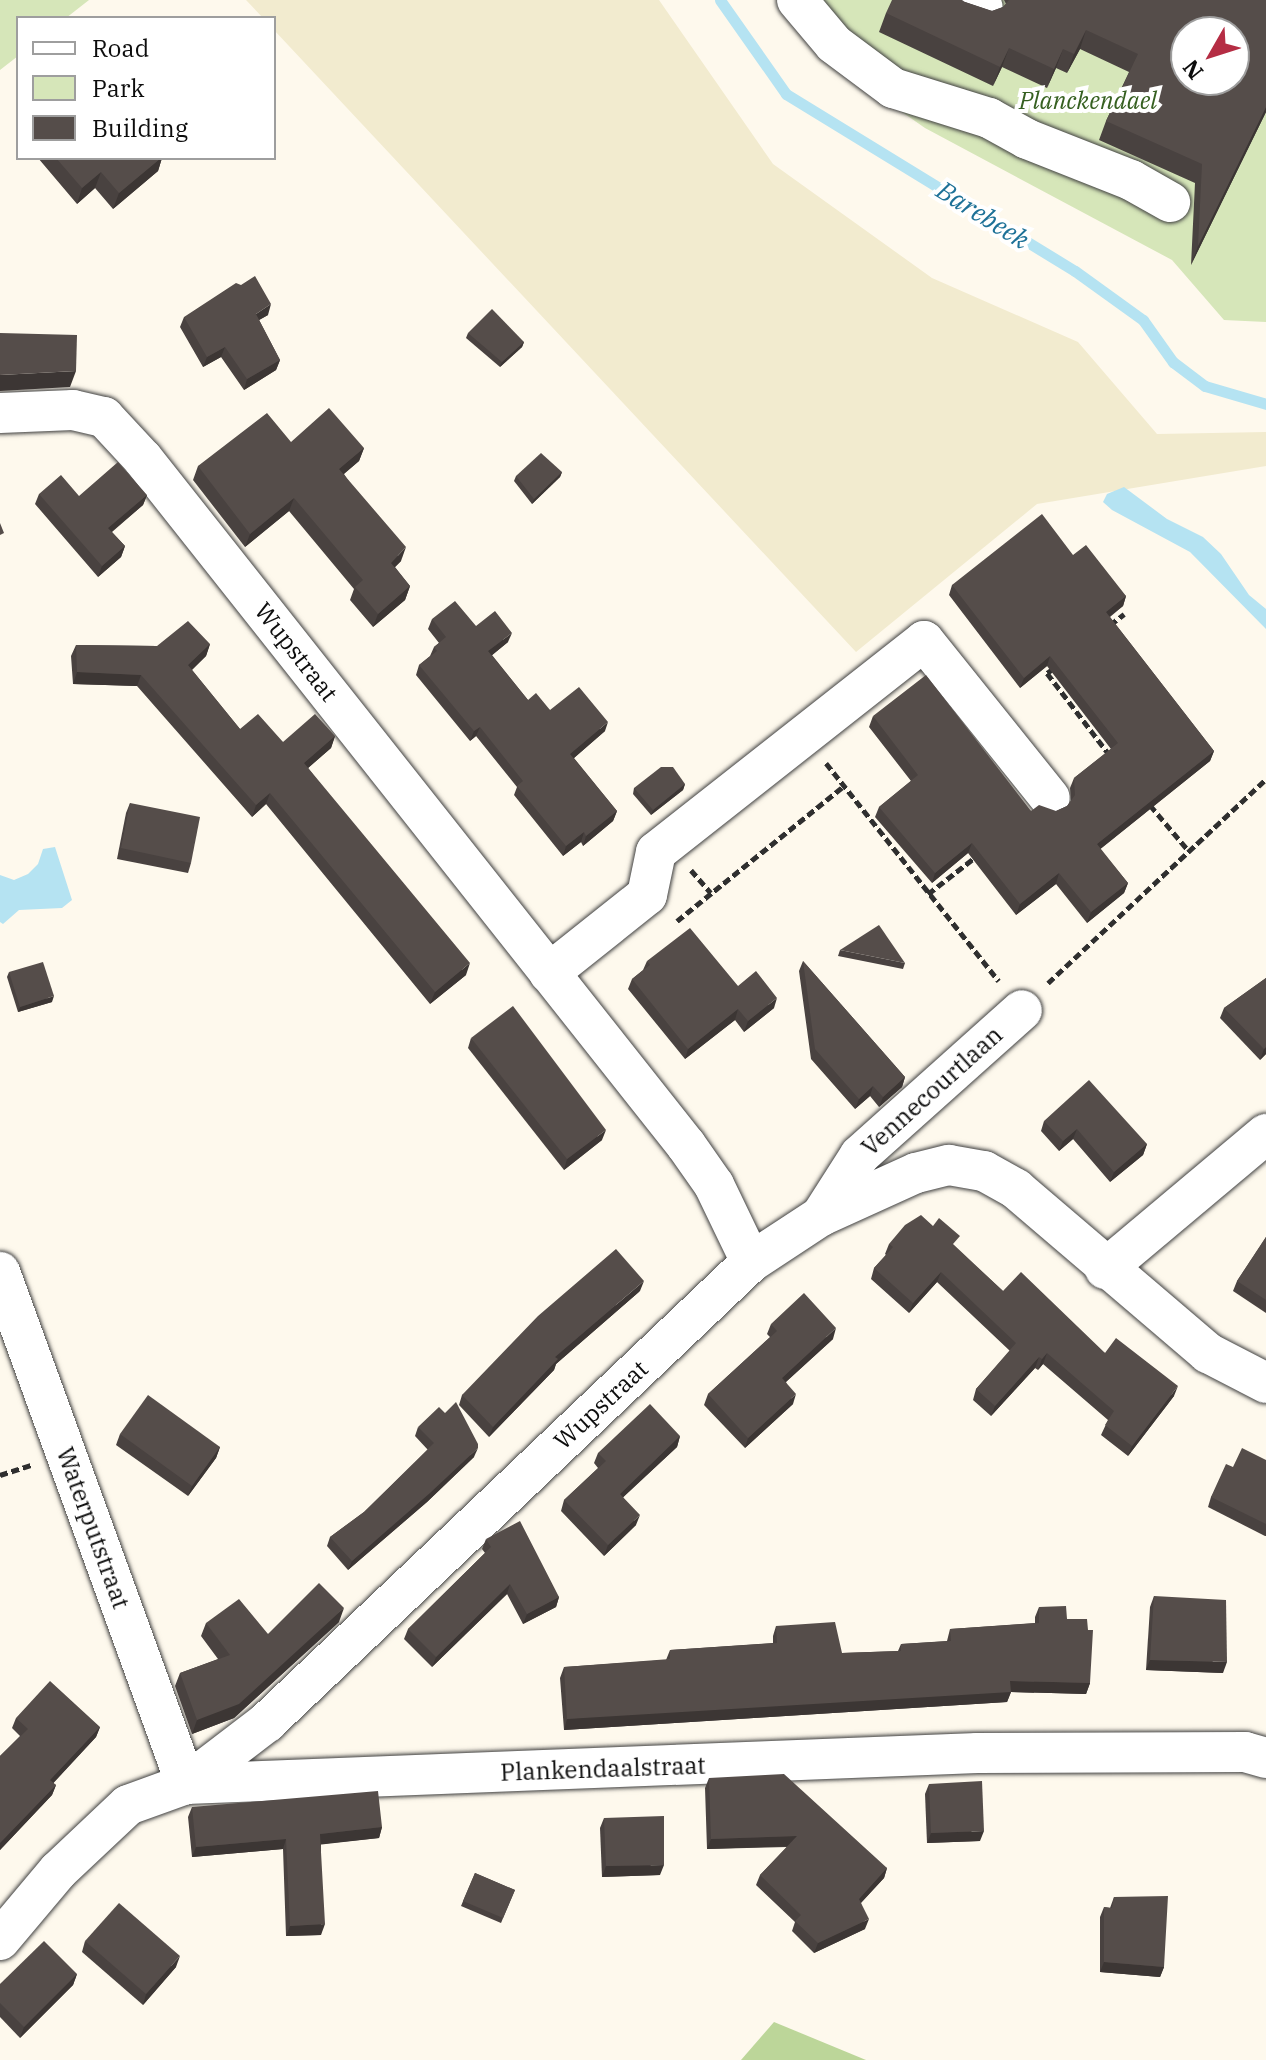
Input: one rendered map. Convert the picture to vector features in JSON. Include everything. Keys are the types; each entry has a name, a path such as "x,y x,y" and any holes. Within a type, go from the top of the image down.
{"street":[{"path":"797,0 834,44 893,88 989,118 1027,139 1118,175 1170,202"},
{"name":"Wupstraat","path":"0,413 73,410 104,417 153,471 714,1185 751,1262 267,1722 186,1784"},
{"path":"549,973 647,895 656,852 924,641 1050,798"},
{"path":"803,735 830,738 903,679"},
{"name":"Vennecourtlaan","path":"821,1216 860,1155 1022,1010"},
{"path":"1105,1269 1266,1134"},
{"name":"Vennecourtlaan","path":"751,1262 821,1216 916,1173 949,1165 984,1171 1016,1189 1105,1269 1208,1353 1266,1383"},
{"name":"Waterputstraat","path":"0,1272 186,1784"},
{"name":"Plankendaalstraat","path":"0,1940 58,1871 128,1805 186,1784 977,1753 1245,1752 1266,1758"}],"path":[{"path":"1102,631 1124,614"},
{"path":"1058,664 1047,673 1116,764"},
{"path":"665,930 844,786 1022,1010 1266,779"},
{"path":"1147,801 1188,850"}],"shaded area":[{"path":"246,0 659,0 773,164 932,278 1078,342 1157,434 1266,432 1266,466 1037,504 856,652 276,32 276,16 261,16"}],"green space":[{"path":"0,0 89,0 69,16 16,16 16,58 0,70"},
{"name":"Planckendael","path":"778,0 1266,0 1266,322 1224,320 1172,260 925,128 827,60"},
{"path":"774,2022 866,2060 741,2060"}],"water":[{"path":"1124,487 1167,519 1203,537 1221,554 1249,595 1266,609 1266,629 1190,552 1112,510 1103,502 1107,494"},
{"path":"55,847 72,900 62,908 19,910 3,924 0,922 0,875 14,880 28,874 38,864 43,849"}],"building":[{"path":"892,0 962,0 992,11 1003,7 1009,0 1266,0 1266,107 1198,246 1202,164 1106,121 1138,54 1086,30 1074,54 1063,49 1054,69 1009,48 1000,67 886,13"},
{"path":"58,160 159,160 119,193 101,172 82,188"},
{"path":"255,276 271,304 256,314 280,360 247,379 225,347 207,357 184,317 236,283 241,285"},
{"path":"492,309 524,342 502,362 468,333"},
{"path":"0,333 77,335 76,371 0,375"},
{"path":"329,408 364,448 339,469 406,547 391,563 410,586 378,614 355,587 363,580 294,498 250,534 198,466 267,413 291,442"},
{"path":"541,453 562,472 534,499 516,476"},
{"path":"118,462 147,495 108,528 125,546 102,566 39,494 61,475 79,496"},
{"path":"1042,514 1073,555 1086,545 1126,596 1106,612 1214,751 1097,844 1128,883 1091,912 1059,873 1020,904 972,843 935,873 879,807 918,775 873,716 926,675 1031,811 1039,805 1056,811 1067,806 1075,795 1074,778 1118,743 1050,656 1024,678 952,585"},
{"path":"455,601 476,626 495,611 512,633 488,651 528,700 536,693 550,710 579,687 608,722 570,754 617,811 586,836 584,832 566,846 517,786 523,781 480,727 474,731 419,665 437,651 434,647 446,637 432,619"},
{"path":"188,621 210,644 188,665 240,729 258,714 283,742 315,714 335,736 304,763 470,963 435,992 270,793 256,805 141,675 77,672 76,645 157,646"},
{"path":"661,767 673,767 685,784 653,810 634,788"},
{"path":"130,803 200,817 191,863 121,848"},
{"path":"879,925 905,963 840,950"},
{"path":"690,928 738,986 756,971 777,998 748,1021 738,1009 688,1049 632,979 650,965 647,961"},
{"path":"803,961 905,1077 883,1097 873,1086 859,1099 815,1049"},
{"path":"43,962 54,996 20,1007 9,972"},
{"path":"1266,978 1266,1047 1264,1049 1224,1008"},
{"path":"513,1006 606,1130 567,1159 471,1038"},
{"path":"1089,1080 1147,1144 1114,1172 1077,1129 1063,1141 1044,1121"},
{"path":"921,1215 933,1226 939,1218 960,1236 953,1244 1003,1291 1021,1272 1105,1353 1116,1338 1178,1386 1132,1446 1105,1425 1114,1411 1047,1353 1042,1359 1039,1357 995,1406 976,1389 1016,1343 941,1272 913,1303 874,1268 893,1247 889,1244 905,1225"},
{"path":"1266,1237 1266,1300 1237,1281"},
{"path":"616,1249 644,1281 555,1357 558,1359 493,1427 462,1395 538,1316"},
{"path":"804,1293 836,1328 782,1378 796,1394 748,1438 708,1394 777,1331 771,1324"},
{"path":"148,1395 220,1447 192,1486 120,1434"},
{"path":"456,1402 478,1448 352,1561 330,1537 364,1512 434,1443 418,1427 439,1407 445,1413"},
{"path":"650,1404 680,1436 620,1494 640,1515 608,1545 564,1500 606,1461 598,1453"},
{"path":"1242,1448 1266,1460 1266,1524 1211,1497 1226,1464 1233,1467"},
{"path":"520,1521 559,1597 527,1614 510,1584 436,1657 408,1629 491,1547 486,1539"},
{"path":"319,1583 344,1608 239,1704 197,1720 180,1673 230,1655 206,1623 239,1599 268,1634"},
{"path":"1154,1596 1226,1600 1227,1662 1150,1660"},
{"path":"1066,1606 1067,1619 1087,1619 1088,1630 1093,1630 1090,1683 1010,1681 1011,1692 567,1719 564,1667 670,1659 670,1650 777,1643 776,1626 835,1622 842,1653 901,1651 901,1644 951,1641 950,1629 1039,1623 1039,1607"},
{"path":"50,1681 100,1727 50,1780 56,1785 0,1843 0,1756 28,1729 16,1718"},
{"path":"784,1774 887,1868 859,1899 869,1919 818,1943 795,1921 801,1915 760,1875 797,1836 711,1839 709,1778"},
{"path":"982,1781 984,1831 931,1833 929,1784"},
{"path":"378,1791 382,1827 320,1834 325,1924 290,1926 286,1839 196,1847 192,1807"},
{"path":"664,1816 664,1865 606,1866 604,1818"},
{"path":"475,1873 515,1890 503,1918 463,1901"},
{"path":"1168,1896 1164,1967 1104,1962 1104,1907 1112,1908 1114,1897"},
{"path":"119,1903 180,1956 146,1994 85,1941"},
{"path":"44,1941 77,1974 24,2027 0,2003 0,1984"}],"waterway":[{"name":"Barebeek","path":"720,0 786,94 1075,271 1143,320 1173,362 1205,386 1266,404"}]}
